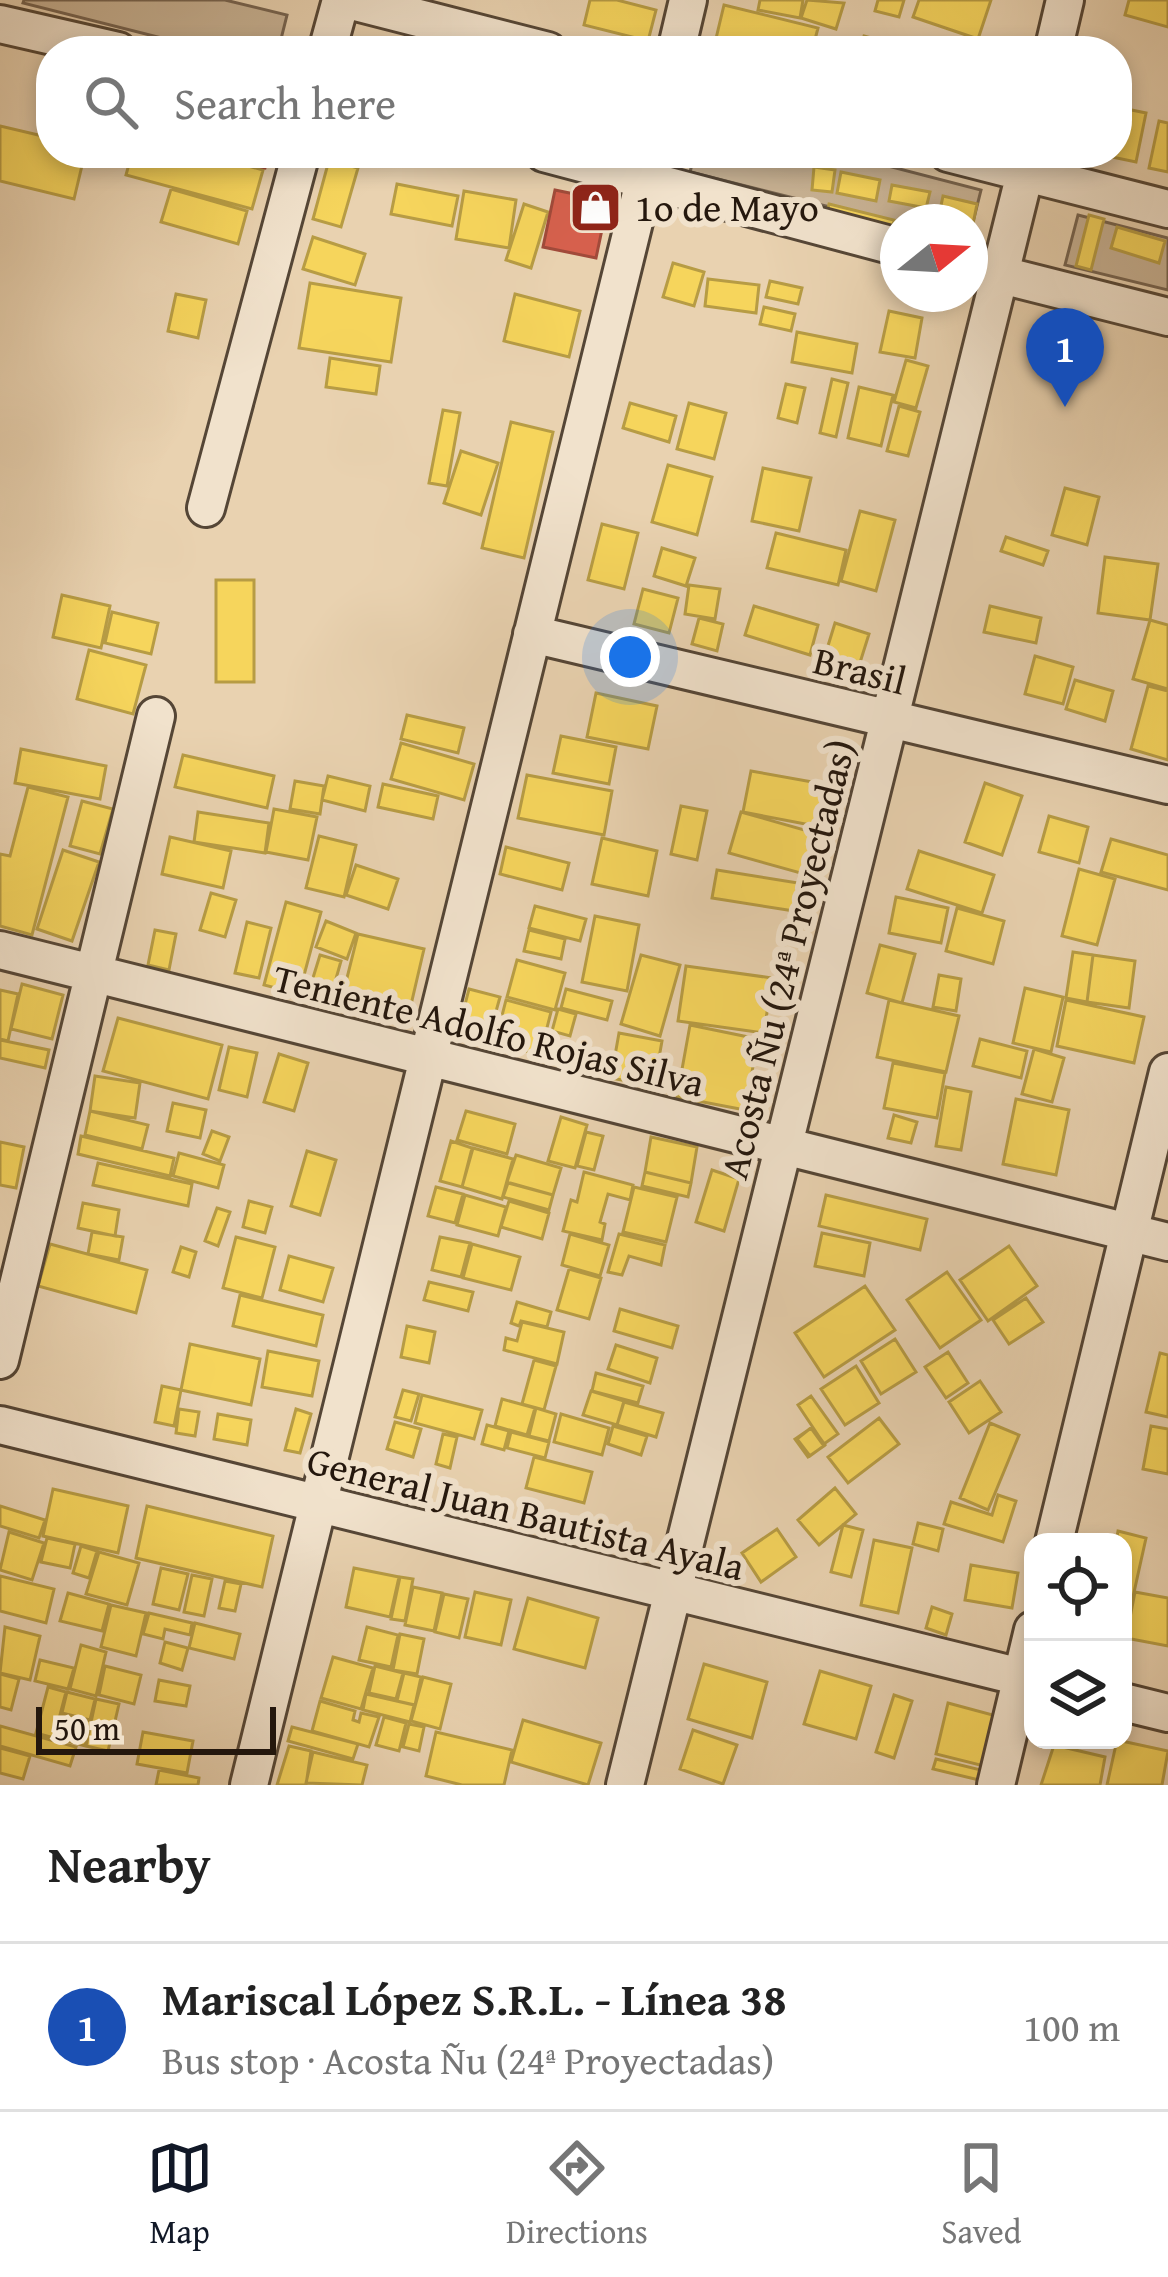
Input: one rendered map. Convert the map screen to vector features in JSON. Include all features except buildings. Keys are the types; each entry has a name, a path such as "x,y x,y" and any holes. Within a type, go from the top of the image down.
{"street":[{"path":"332,36 344,0 488,36"},
{"path":"680,36 688,0"},
{"path":"1057,36 1065,0"},
{"path":"0,24 52,36"},
{"path":"206,508 297,168"},
{"path":"249,1785 647,168"},
{"path":"657,168 880,241"},
{"name":"Acosta Ñu (24ª Proyectadas)","path":"988,263 1026,168"},
{"path":"1043,168 1168,209"},
{"path":"988,272 1168,316"},
{"name":"Acosta Ñu (24ª Proyectadas)","path":"625,1785 890,721 976,312"},
{"name":"Brasil","path":"532,634 1168,785"},
{"path":"0,1360 156,716"},
{"name":"Teniente Adolfo Rojas Silva","path":"0,950 1168,1242"},
{"path":"1056,1533 1168,1072"},
{"name":"General Juan Bautista Ayala","path":"0,1425 1024,1678"},
{"path":"996,1785 1024,1689"},
{"path":"1132,1704 1168,1713"}],"shaded area":[{"path":"225,0 287,15 282,36 154,36 23,3"},
{"path":"691,168 896,168 981,190 978,204 880,204 880,220 690,172"},
{"path":"1078,215 1168,238 1168,290 1065,265"}],"place":[{"name":"1o de Mayo","path":"596,207"},
{"name":"Mariscal López S.R.L. - Línea 38","path":"1065,407"}]}
